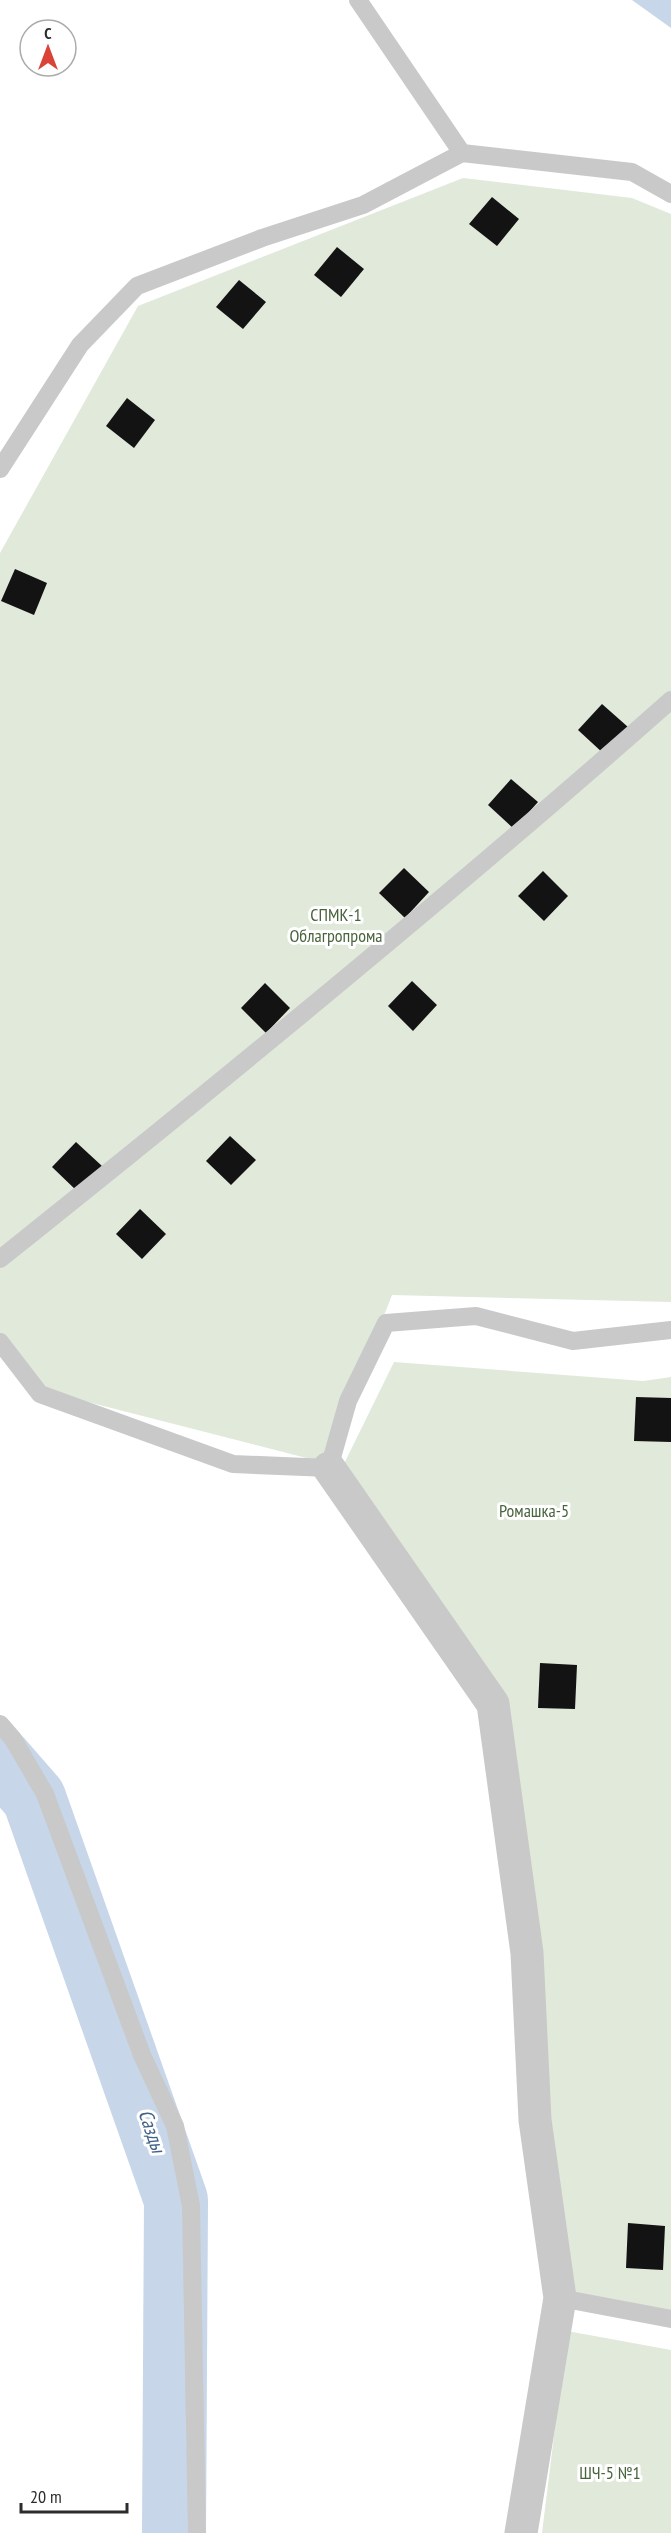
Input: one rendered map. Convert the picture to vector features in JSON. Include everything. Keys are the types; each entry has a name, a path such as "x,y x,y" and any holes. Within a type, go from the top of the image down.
{"street":[{"path":"329,1468 493,1704 527,1953 535,2120 560,2298 521,2533"}],"lane":[{"path":"358,0 462,153"},
{"path":"0,469 80,345 137,286 261,238 363,204 462,153 632,172 671,194"},
{"path":"0,1259 130,1155 526,828 671,700"},
{"path":"0,1342 40,1394 233,1464 329,1468 348,1401 386,1323 476,1316 573,1341 671,1330"},
{"path":"0,1724 13,1739 45,1794 142,2055 175,2126 191,2206 197,2533"},
{"path":"560,2298 671,2319"}],"green space":[{"name":"СПМК-1 Облагропрома","path":"463,178 632,198 671,214 671,1302 392,1295 326,1463 45,1391 0,1336 0,553 138,306"},
{"name":"Ромашка-5","path":"394,1362 643,1381 671,1377 671,2319 561,2298 502,1704 340,1472"},
{"name":"ШЧ-5 №1","path":"567,2331 671,2350 671,2533 542,2533"}],"water":[{"path":"632,0 671,0 671,28"}],"building":[{"path":"492,197 519,219 497,246 469,224"},
{"path":"337,247 364,269 341,297 314,275"},
{"path":"239,280 266,302 243,329 216,307"},
{"path":"127,398 155,420 134,448 106,426"},
{"path":"15,569 47,583 34,615 1,601"},
{"path":"602,704 628,727 604,754 578,730"},
{"path":"511,779 538,802 514,829 488,805"},
{"path":"404,868 429,892 405,918 379,893"},
{"path":"543,871 568,896 544,921 518,896"},
{"path":"412,981 437,1005 413,1031 388,1006"},
{"path":"265,983 290,1008 266,1033 241,1008"},
{"path":"230,1136 256,1160 231,1185 206,1161"},
{"path":"76,1142 102,1166 78,1192 52,1167"},
{"path":"140,1209 166,1234 142,1259 116,1234"},
{"path":"636,1397 671,1398 671,1442 634,1441"},
{"path":"540,1663 577,1665 575,1709 538,1708"},
{"path":"628,2223 665,2226 663,2270 626,2268"}],"waterway":[{"name":"Сазды","path":"0,1759 34,1798 176,2200 174,2533"}]}
